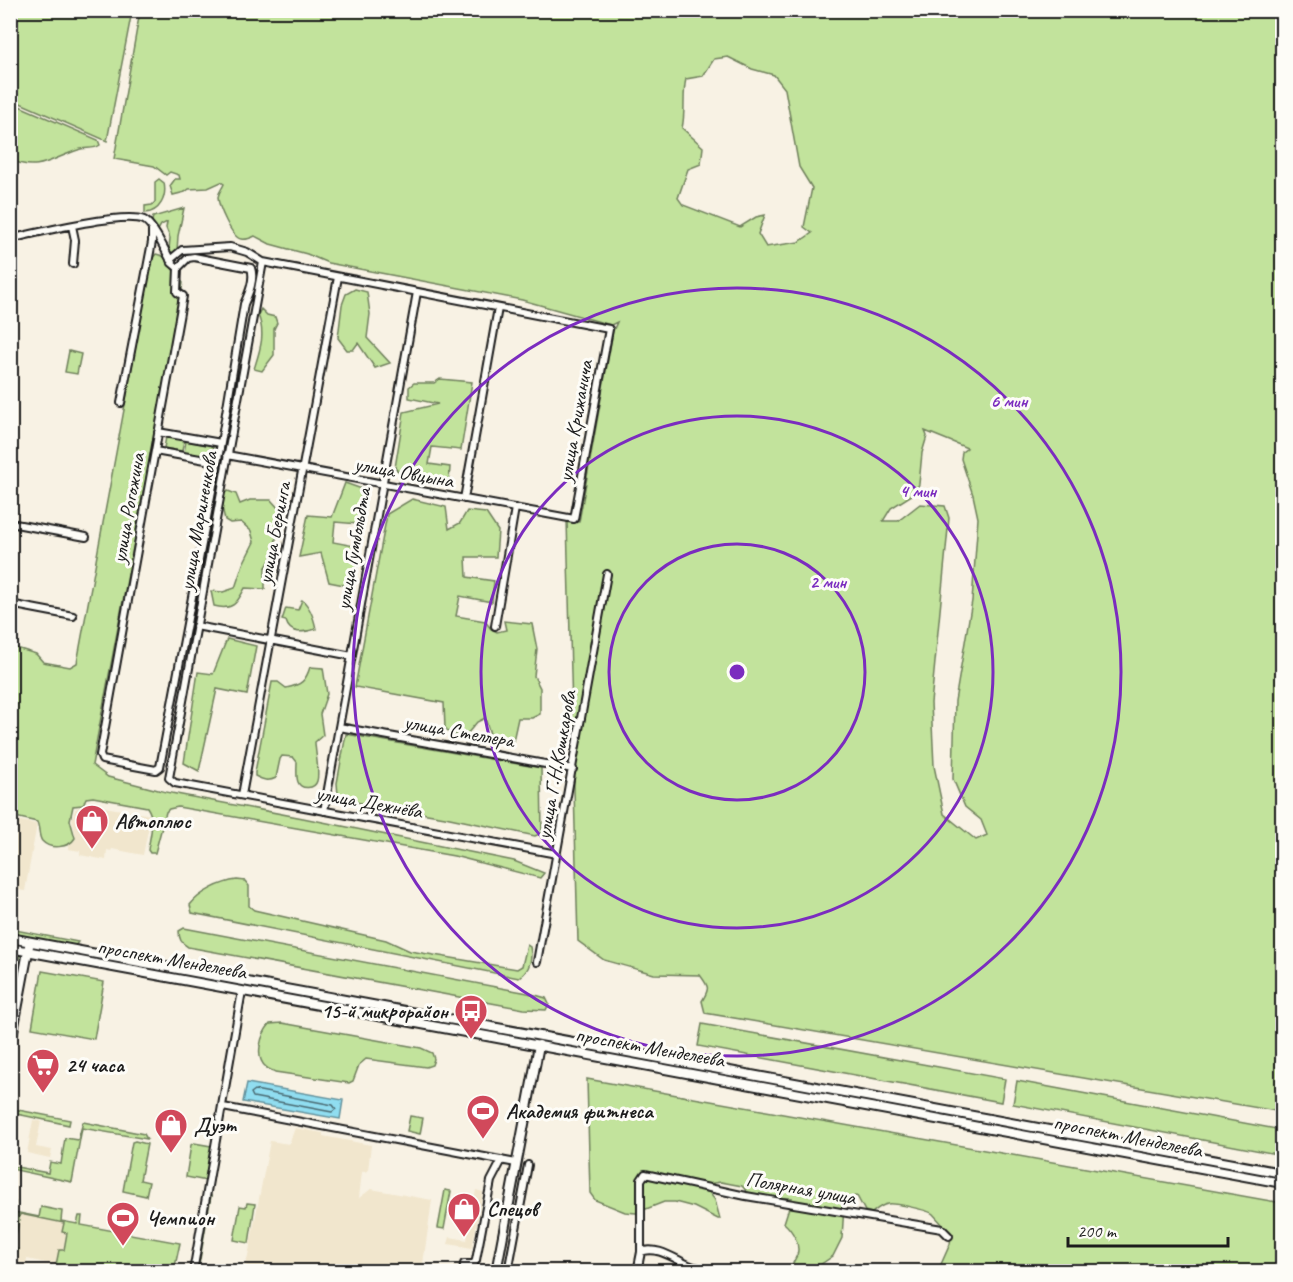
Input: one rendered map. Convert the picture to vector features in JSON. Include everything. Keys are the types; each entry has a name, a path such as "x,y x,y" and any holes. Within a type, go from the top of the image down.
{"main road":[{"name":"проспект Менделеева","path":"10,938 1282,1173"},
{"path":"10,1047 30,942"},
{"name":"проспект Менделеева","path":"10,948 1282,1183"},
{"path":"119,968 120,958"},
{"path":"496,1272 538,1045"},
{"path":"998,1130 999,1120"}],"street":[{"path":"10,239 72,226 140,219 145,220 152,229 177,268 188,258 194,257 253,270 249,293 244,304 217,462 155,451"},
{"path":"72,226 75,240 73,264"},
{"path":"121,404 152,242 152,229"},
{"path":"170,260 182,250 230,246 247,252 263,262 498,308 464,500"},
{"name":"улица Мариненкова","path":"175,783 170,781 168,776 263,262"},
{"name":"улица Рогожина","path":"177,268 177,292 183,296 100,758 102,760 156,770 160,766 217,462"},
{"name":"улица Беринга","path":"242,795 338,277"},
{"name":"улица Гумбольдта","path":"324,811 417,292"},
{"name":"улица Крижанича","path":"498,308 609,329 574,519"},
{"path":"158,432 221,443"},
{"name":"улица Овцына","path":"227,455 574,519"},
{"path":"495,626 515,508"},
{"path":"10,523 86,537"},
{"name":"улица Г.Н.Кошкарова","path":"537,962 607,573"},
{"path":"10,604 73,616"},
{"path":"196,626 352,656"},
{"name":"улица Стеллера","path":"339,727 573,769"},
{"name":"улица Дежнёва","path":"175,783 557,854"},
{"path":"193,1272 242,991"},
{"path":"223,1107 516,1163"},
{"path":"463,1272 465,1264 474,1264 476,1260 491,1181 502,1160"},
{"path":"508,1272 528,1165"},
{"name":"Полярная улица","path":"641,1252 641,1180 645,1174 746,1196 942,1229 949,1236"},
{"path":"637,1272 641,1252 648,1250 665,1254 692,1266 720,1272"}],"shaded area":[{"name":"Автоплюс","path":"87,804 151,815 143,855 112,849 107,850 106,860 80,855 80,851 68,849 76,838 72,819 75,809"},
{"path":"11,819 37,824 25,891 11,889"},
{"path":"33,1120 41,1121 36,1147 52,1150 50,1158 27,1153"},
{"path":"295,1128 371,1145 368,1171 362,1172 359,1198 371,1189 432,1200 422,1271 251,1271 245,1264 270,1141 289,1144"},
{"path":"476,1190 483,1192 472,1248 448,1244 450,1237 467,1240"},
{"path":"19,1214 64,1223 67,1232 63,1251 59,1250 56,1265 27,1259 26,1264 11,1261 10,1256 14,1257"}],"green space":[{"path":"11,10 132,11 107,141 11,99"},
{"path":"140,11 1282,11 1282,1112 705,1013 702,1001 707,988 700,975 654,974 604,960 578,941 567,520 579,522 613,331 617,322 611,325 522,300 328,263 307,254 270,244 255,236 241,239 230,228 220,207 218,197 224,184 221,182 208,188 189,189 173,195 170,186 175,179 180,179 179,175 170,172 166,175 154,166 114,159","holes":["728,57 752,69 774,75 785,89 799,167 812,188 804,227 812,233 799,242 766,247 758,234 765,215 756,217 740,227 683,205 678,198 688,169 701,164 703,147 682,128 686,79 703,76 714,59","925,431 967,448 962,452 961,459 978,518 972,601 955,701 953,779 965,807 981,820 987,835 976,840 944,814 934,766 931,703 949,518 945,506 920,504 898,521 883,521 891,508 915,493 919,484 922,453 927,436"]},
{"path":"10,102 98,140 100,145 81,149 38,165 21,164 11,160"},
{"path":"159,179 164,183 165,188 161,203 155,210 145,213 145,206 155,202 155,182"},
{"path":"184,208 177,251 174,254 169,250 170,238 166,228 167,222 158,230 151,224 153,217"},
{"path":"156,254 163,256 183,283 92,765 108,777 166,792 514,861 544,873 540,878 454,856 178,807 166,812 155,853 150,853 148,850 152,822 147,807 93,797 86,798 83,805 73,806 70,820 75,838 64,846 54,847 45,844 40,837 37,822 11,816 10,646 36,654 43,662 70,667 77,663 152,259"},
{"path":"355,289 367,292 370,314 367,338 390,363 375,368 358,343 353,350 347,350 338,338 342,305 346,294"},
{"path":"261,309 267,315 275,317 277,323 274,329 274,355 262,371 254,369 261,342 262,329 258,315"},
{"path":"69,351 81,354 77,374 65,372"},
{"path":"440,379 472,382 461,450 432,447 429,464 450,467 449,481 399,472 395,468 404,412 438,404 409,398 409,387 414,383 434,383"},
{"path":"166,437 184,440 182,451 164,448"},
{"path":"186,441 214,446 212,458 184,453"},
{"path":"345,483 362,489 358,524 335,522 333,542 360,547 354,582 344,585 329,582 321,553 299,557 308,515 332,517"},
{"path":"228,491 236,494 240,504 250,500 271,500 280,510 274,553 265,569 265,589 245,588 234,604 220,607 214,606 211,591 223,592 235,588 254,542 251,531 241,522 230,523 225,520 221,503 222,495"},
{"path":"412,499 446,507 449,529 460,523 467,511 486,513 498,531 496,557 466,557 467,577 494,581 492,602 460,596 456,616 485,621 491,629 497,632 506,630 504,621 532,624 537,649 534,676 540,688 540,714 532,718 518,718 513,741 491,737 485,718 477,722 467,734 451,735 445,728 444,703 355,687 387,514"},
{"path":"302,600 313,617 316,629 303,632 294,631 286,621 282,620 286,608 298,610"},
{"path":"227,639 256,646 247,695 217,689 199,771 184,763 198,672 213,674"},
{"path":"310,667 323,668 327,694 320,714 323,735 315,742 318,773 316,784 308,788 300,785 297,778 297,762 293,757 282,756 276,778 266,780 255,776 272,682 278,682 286,688 296,685 305,679"},
{"path":"346,734 541,768 542,833 535,836 445,817 343,800 338,795 337,783"},
{"path":"237,880 245,881 249,886 249,906 254,910 386,940 410,951 517,969 522,966 527,945 531,952 530,964 519,978 192,913 190,905 199,896 218,885"},
{"path":"184,928 528,993 546,998 549,1004 546,1010 524,1009 188,947 179,936 179,931"},
{"path":"15,930 78,942 74,947 14,936"},
{"path":"36,946 113,960 114,962 36,949"},
{"path":"11,952 20,956 16,977 11,979"},
{"path":"42,971 104,982 94,1039 32,1028"},
{"path":"282,1023 421,1048 432,1053 434,1059 432,1065 426,1067 366,1059 359,1065 353,1081 349,1083 275,1072 262,1063 260,1046 270,1024"},
{"path":"702,1024 1005,1079 1001,1102 698,1046"},
{"path":"587,1079 1282,1203 1282,1271 938,1271 950,1244 951,1236 933,1214 891,1204 883,1205 872,1213 865,1211 857,1196 851,1197 849,1203 844,1206 842,1238 833,1256 811,1271 792,1271 790,1269 797,1255 798,1246 793,1233 784,1223 792,1198 752,1197 742,1186 721,1182 707,1184 705,1187 715,1200 720,1219 694,1207 675,1202 664,1202 636,1213 625,1212 595,1200 590,1193"},
{"path":"1017,1081 1282,1130 1282,1155 1013,1104"},
{"path":"13,1109 70,1120 69,1125 12,1113"},
{"path":"410,1116 423,1118 420,1134 407,1131"},
{"path":"83,1122 144,1134 147,1139 82,1128 72,1182 11,1169 11,1166 48,1173 50,1162 61,1164 65,1138 78,1140"},
{"path":"132,1142 147,1144 140,1180 149,1182 146,1196 123,1191"},
{"path":"194,1143 211,1146 207,1181 186,1177 191,1145"},
{"path":"445,1190 451,1191 444,1229 438,1228"},
{"path":"211,1196 198,1271 196,1272 209,1197"},
{"name":"Чемпион","path":"10,1200 15,1202 14,1212 39,1217 41,1207 62,1211 61,1221 77,1224 79,1216 82,1216 81,1225 180,1243 174,1271 62,1271 63,1266 56,1265 59,1250 64,1250 67,1233 62,1232 64,1223 20,1214 14,1246 18,1250 16,1256 11,1256"},
{"path":"247,1203 255,1204 249,1243 234,1240 240,1206 246,1207"}],"water":[{"path":"247,1083 343,1100 340,1119 243,1102"}],"place":[{"name":"Автоплюс","path":"92,850"},
{"name":"15-й микрорайон","path":"471,1040"},
{"name":"24 часа","path":"43,1094"},
{"name":"Академия фитнеса","path":"483,1140"},
{"name":"Дуэт","path":"171,1154"},
{"name":"Спецов","path":"464,1238"},
{"name":"Чемпион","path":"123,1247"}]}
